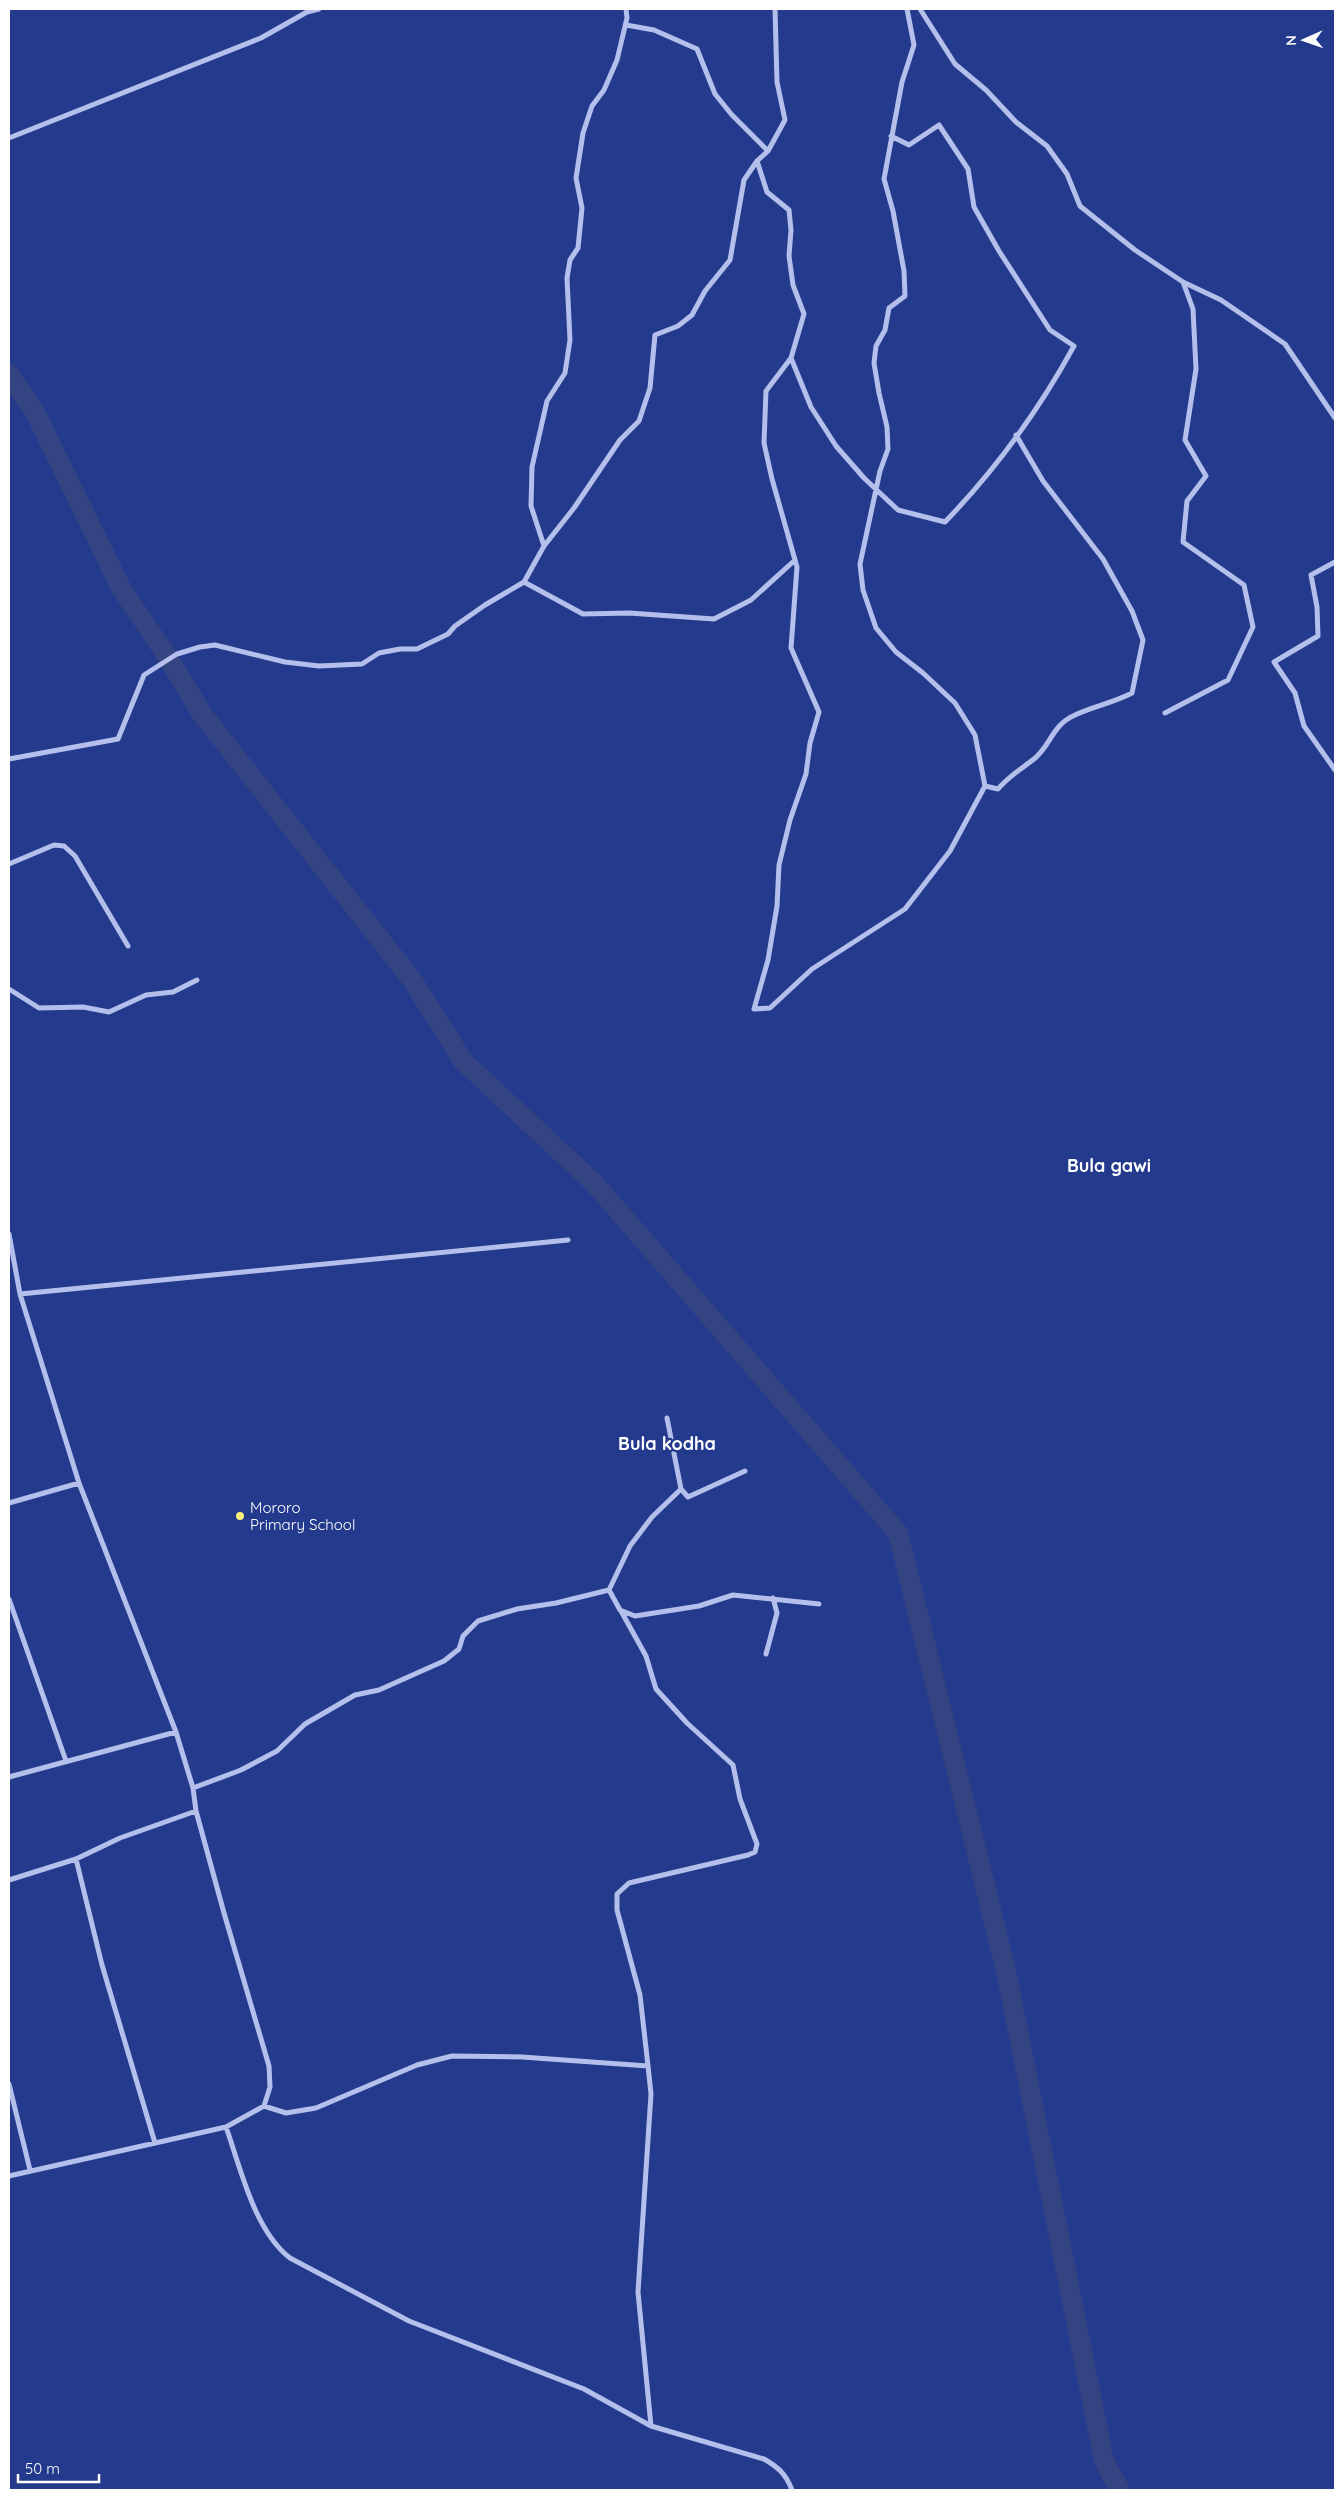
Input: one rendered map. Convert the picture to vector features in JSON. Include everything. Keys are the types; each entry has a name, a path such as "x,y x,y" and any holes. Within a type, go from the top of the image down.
{"street":[{"path":"9,138 261,38 307,12 319,9"},
{"path":"544,546 531,506 532,467 547,401 564,373 570,340 567,278 570,260 578,248 582,208 576,178 583,133 592,106 604,90 617,60 626,25 626,9"},
{"path":"9,759 118,739 144,675 177,654 200,647 215,645 285,662 319,666 362,664 379,653 416,648 448,634 485,605 524,582 544,546 574,508 620,440 639,421 650,388 655,336 678,326 692,315 705,291 730,260 744,180 757,161 768,151 784,120 778,82 775,9"},
{"path":"757,161 768,192 789,210 791,230 789,256 793,285 804,314 791,358 766,391 764,443 772,479 797,567 791,648 818,712 810,743 806,774 790,820 780,865 777,906 768,960 754,1009 770,1008 812,969 905,909 950,851 985,786 975,735 955,703 923,673 896,652 876,628 863,590 860,564 888,449 888,426 879,393 874,364 876,346 885,330 889,308 905,296 904,271 893,211 884,180 902,82 914,45 908,9"},
{"path":"920,9 955,64 986,90 1016,122 1047,146 1067,174 1080,206 1135,250 1183,282 1221,300 1285,344 1335,418"},
{"path":"626,25 654,30 696,49 715,94 732,115 768,151"},
{"path":"791,358 811,407 836,446 898,510 945,522 974,492 1052,386 1074,346 1050,330 999,251 974,207 968,169 939,125 909,144 891,136"},
{"path":"1165,713 1228,680 1253,627 1244,585 1183,542 1187,501 1206,476 1185,440 1196,369 1193,310 1183,282"},
{"path":"985,786 998,788 1011,775 1034,759 1046,747 1054,729 1074,715 1116,702 1132,692 1143,640 1132,611 1103,559 1043,481 1016,435"},
{"path":"524,582 583,614 629,613 714,619 751,600 794,560"},
{"path":"1335,562 1311,575 1317,607 1318,636 1274,662 1295,693 1304,726 1335,770"},
{"path":"9,864 54,845 64,846 74,856 128,946"},
{"path":"9,989 39,1008 83,1007 109,1012 146,995 173,992 198,980"},
{"path":"9,1234 10,1251 20,1294 79,1483 176,1732 193,1788 196,1811 269,2066 270,2087 264,2106 226,2127 9,2176"},
{"path":"20,1294 568,1240"},
{"path":"9,1275 16,1274"},
{"path":"667,1418 681,1489 688,1497 745,1471"},
{"path":"9,1503 79,1483"},
{"path":"609,1590 630,1546 652,1518 681,1489"},
{"path":"609,1590 646,1656 656,1689 686,1724 733,1765 740,1799 757,1844 755,1852 748,1855 629,1883 618,1894 617,1910 644,2013 651,2094 638,2292 651,2426"},
{"path":"193,1788 241,1770 278,1751 305,1724 356,1695 379,1690 444,1661 459,1649 463,1636 478,1621 517,1609 556,1603 609,1590"},
{"path":"620,1610 635,1616 648,1616 699,1606 733,1595 820,1604"},
{"path":"766,1654 777,1613 773,1598"},
{"path":"9,1599 66,1761"},
{"path":"9,1777 176,1732"},
{"path":"9,1880 76,1859 128,1835 196,1811"},
{"path":"76,1859 102,1965 155,2143"},
{"path":"264,2106 286,2114 316,2108 417,2065 452,2056 522,2057 648,2066"},
{"path":"9,2084 30,2170"},
{"path":"226,2127 265,2231 277,2248 290,2258 409,2320 584,2389 651,2426 764,2459 778,2467 792,2490"}],"waterway":[{"path":"9,374 35,412 121,588 169,659 202,714 413,981 463,1061 594,1183 898,1533 1006,1971 1104,2461 1120,2490"}],"place":[{"name":"Mororo Primary School","path":"240,1516"}],"district":[{"name":"Bula gawi","path":"1109,1165"},
{"name":"Bula kodha","path":"667,1443"}]}
